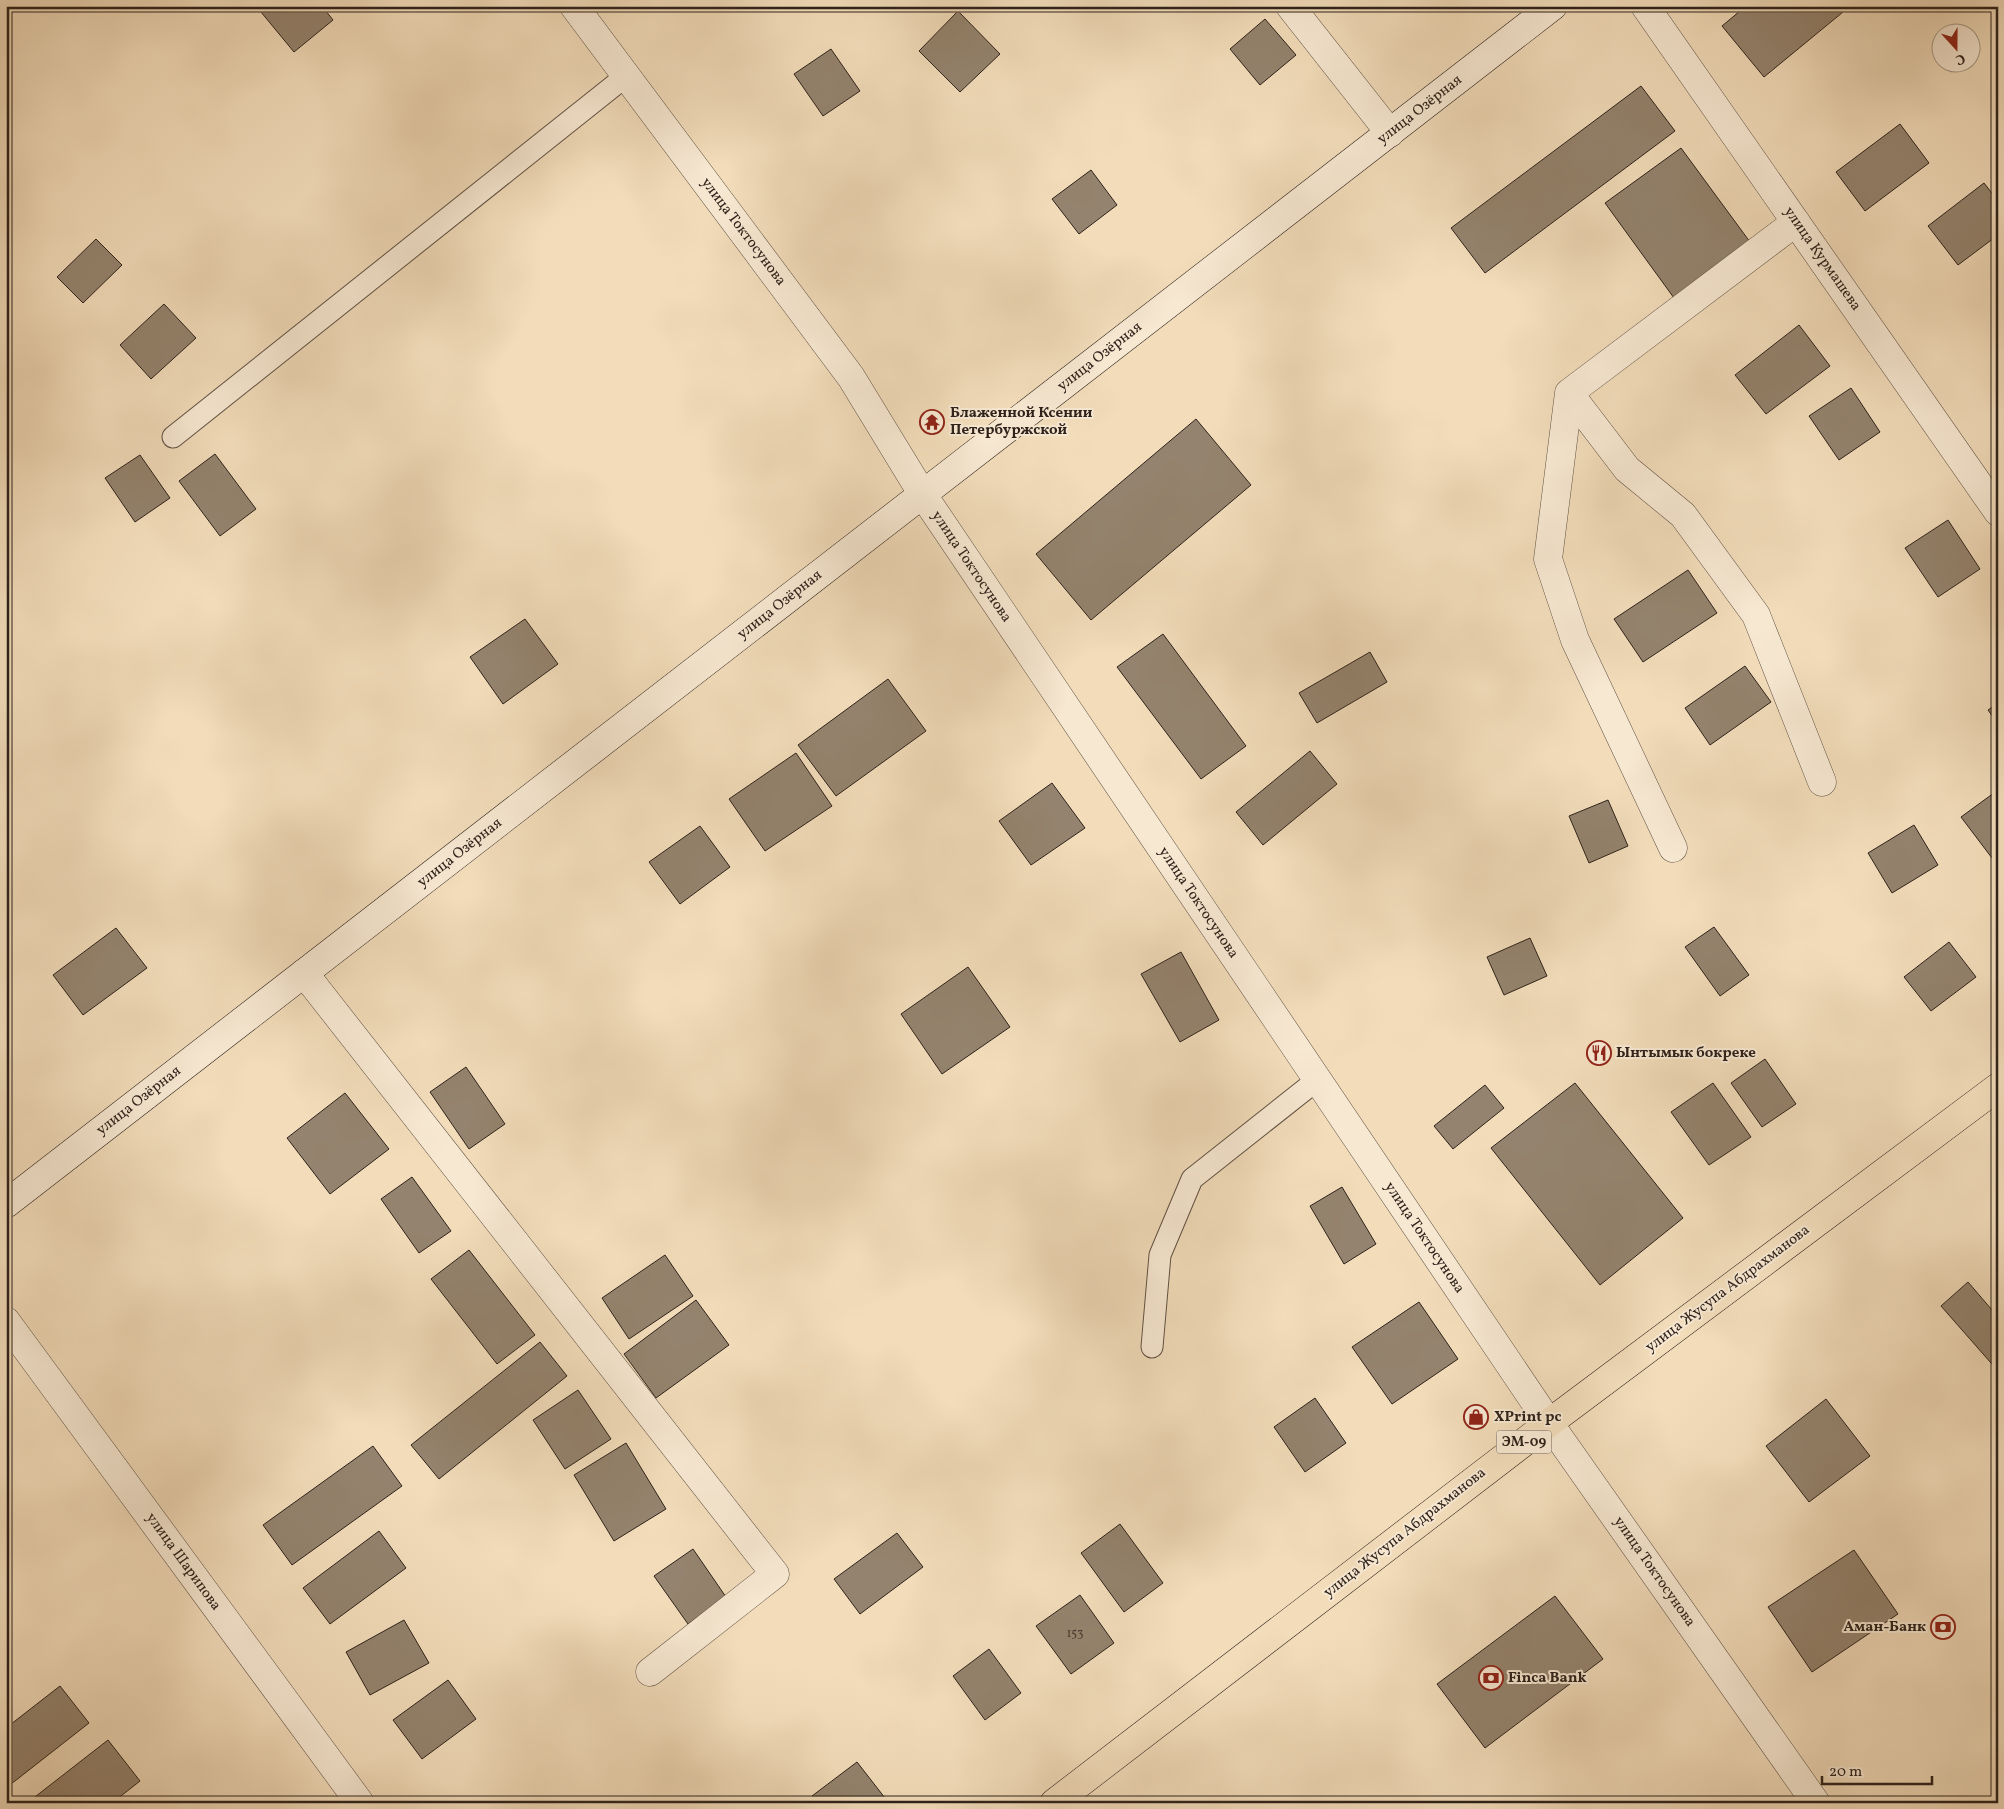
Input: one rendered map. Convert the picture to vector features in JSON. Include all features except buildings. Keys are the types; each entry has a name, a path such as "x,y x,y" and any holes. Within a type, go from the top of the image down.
{"highway":[{"name":"улица Жусупа Абдрахманова","path":"1054,1803 1549,1423 1998,1087"}],"street":[{"name":"улица Токтосунова","path":"574,6 851,377 923,495 1549,1423 1816,1803"},
{"path":"1290,6 1390,133"},
{"name":"улица Озёрная","path":"6,1204 1553,6"},
{"name":"улица Курмашева","path":"1645,6 1998,512"},
{"path":"1673,848 1575,640 1548,560 1568,393 1796,222"},
{"path":"1568,393 1627,469 1683,515 1756,615 1822,782"},
{"path":"304,974 774,1574 650,1672"},
{"name":"улица Шарипова","path":"6,1321 360,1803"}],"lane":[{"path":"173,437 626,76"},
{"path":"1152,1347 1160,1255 1192,1179 1317,1080"}],"place":[{"name":"Блаженной Ксении Петербуржской","path":"932,422"},
{"name":"Ынтымык бокреке","path":"1599,1053"},
{"name":"XPrint pc","path":"1476,1417"},
{"name":"Аман-Банк","path":"1943,1627"},
{"name":"Finca Bank","path":"1491,1678"}]}
